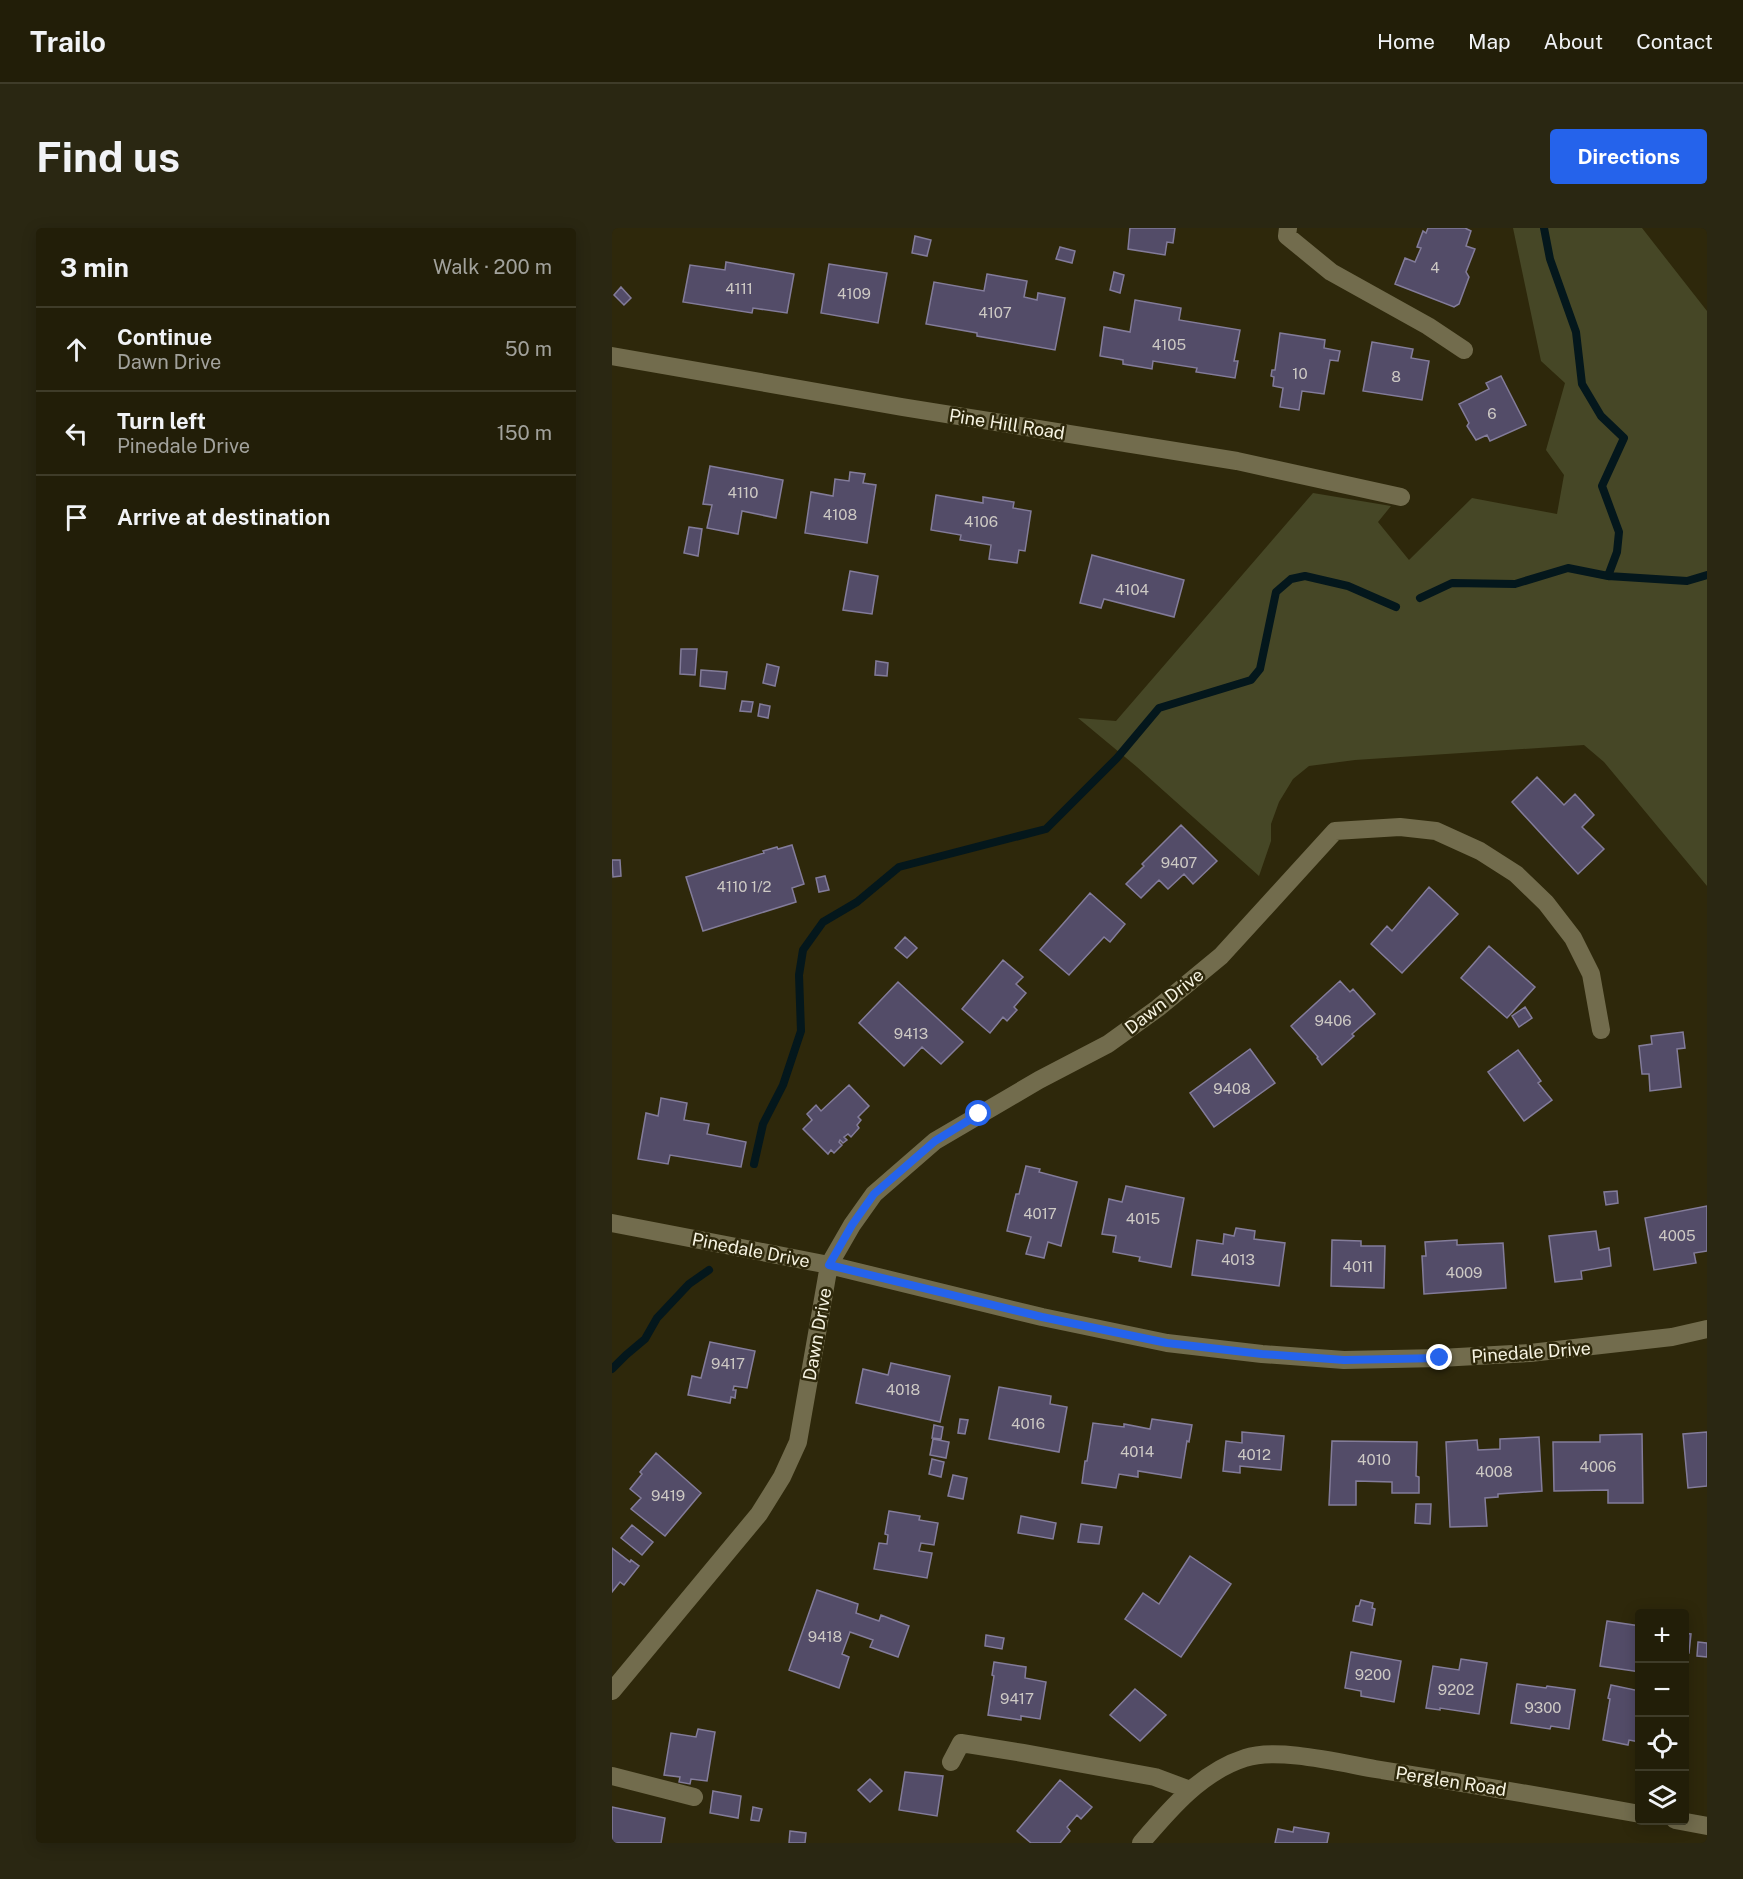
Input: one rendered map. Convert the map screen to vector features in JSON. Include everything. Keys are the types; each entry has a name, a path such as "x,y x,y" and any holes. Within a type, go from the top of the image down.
{"street":[{"path":"1288,232 1331,272 1428,326 1464,350"},
{"name":"Pine Hill Road","path":"612,356 891,405 1237,461 1401,497"},
{"name":"Dawn Drive","path":"612,1691 759,1514 782,1477 798,1442 829,1265 852,1225 874,1194 935,1141 1039,1080 1108,1044 1158,1008 1221,956 1335,831 1400,827 1436,831 1480,850 1516,874 1546,903 1573,938 1591,974 1601,1030"},
{"name":"Pinedale Drive","path":"612,1223 829,1265 1042,1317 1167,1343 1262,1354 1332,1359 1440,1358 1530,1353 1672,1337 1707,1329"},
{"path":"951,1762 961,1743 1023,1752 1155,1777 1190,1790 1166,1813 1141,1843"},
{"name":"Perglen Road","path":"1190,1790 1208,1777 1245,1758 1262,1754 1281,1754 1635,1813"},
{"path":"612,1776 694,1797"},
{"path":"1689,1823 1707,1826"}],"green space":[{"path":"1513,228 1642,228 1707,311 1707,886 1604,762 1584,745 1355,760 1309,766 1293,779 1279,802 1271,824 1271,841 1259,876 1137,767 1078,718 1116,721 1313,493 1391,506 1378,522 1409,560 1472,498 1557,514 1564,475 1546,450 1565,383 1541,361"}],"building":[{"path":"1130,228 1175,228 1173,243 1167,242 1165,255 1128,249"},
{"path":"1428,228 1465,228 1471,231 1466,246 1475,249 1466,272 1469,277 1459,304 1454,307 1395,284 1405,258 1415,262 1421,248 1417,247 1423,231 1426,233"},
{"path":"915,236 931,240 927,256 912,253"},
{"path":"1060,247 1075,251 1072,263 1056,259"},
{"path":"726,262 794,274 787,313 753,308 752,313 683,302 690,265 725,270"},
{"path":"829,264 887,273 878,323 821,313"},
{"path":"1114,272 1124,275 1120,293 1110,290"},
{"path":"987,274 1027,281 1024,297 1037,300 1038,293 1065,298 1055,350 926,324 934,282 984,291"},
{"path":"621,287 631,298 624,305 614,295"},
{"path":"1135,300 1181,308 1179,320 1240,330 1234,361 1238,361 1235,378 1196,372 1197,368 1153,361 1152,369 1123,364 1123,360 1100,356 1104,327 1130,332"},
{"path":"1280,333 1325,340 1324,348 1340,351 1338,361 1330,360 1324,394 1302,391 1299,410 1280,407 1283,388 1273,386 1274,377 1271,376 1272,370 1275,370"},
{"path":"1372,342 1413,349 1411,358 1429,361 1422,400 1363,391"},
{"path":"1501,376 1526,425 1490,441 1487,435 1476,440 1467,426 1469,423 1459,404 1489,389 1486,383"},
{"path":"710,466 783,480 776,518 742,511 738,534 707,528 712,505 703,504"},
{"path":"850,472 865,474 863,483 876,485 867,543 805,533 811,492 833,496 835,479 849,481"},
{"path":"936,495 983,503 983,497 1014,502 1013,508 1031,511 1025,551 1019,550 1017,563 989,559 991,545 960,540 961,535 931,530"},
{"path":"689,527 702,529 698,556 684,553"},
{"path":"1092,555 1184,580 1174,617 1104,599 1101,608 1080,603"},
{"path":"850,571 878,576 872,614 843,610"},
{"path":"681,649 697,649 695,675 680,674"},
{"path":"876,661 888,663 887,676 875,675"},
{"path":"767,664 779,667 775,686 763,683"},
{"path":"701,670 727,672 725,689 700,686"},
{"path":"742,701 753,702 751,712 740,711"},
{"path":"760,704 770,706 768,718 758,716"},
{"path":"1537,777 1564,805 1575,794 1594,815 1582,827 1604,849 1578,874 1512,802"},
{"path":"1181,825 1217,861 1193,884 1184,874 1168,889 1159,880 1141,898 1126,884 1144,866 1142,864"},
{"path":"792,845 804,884 792,888 796,902 703,931 686,877 764,853 763,851"},
{"path":"612,860 620,860 621,876 613,877"},
{"path":"825,876 829,890 819,892 816,878"},
{"path":"1429,887 1458,914 1402,973 1371,944 1387,926 1392,931"},
{"path":"1090,893 1125,924 1110,942 1104,937 1069,975 1040,950"},
{"path":"905,937 917,948 907,958 895,948"},
{"path":"1489,946 1535,987 1507,1018 1461,978"},
{"path":"1003,960 1023,977 1016,984 1026,993 1014,1007 1017,1010 1007,1021 1003,1017 990,1033 962,1009"},
{"path":"1340,981 1350,992 1353,989 1375,1014 1322,1065 1318,1057 1291,1026"},
{"path":"898,982 963,1042 941,1064 922,1047 904,1066 859,1023"},
{"path":"1525,1007 1532,1018 1519,1027 1512,1016"},
{"path":"1683,1032 1685,1048 1677,1049 1681,1087 1650,1091 1649,1074 1642,1074 1639,1046 1652,1044 1651,1036"},
{"path":"1250,1049 1275,1083 1214,1127 1190,1093"},
{"path":"1518,1050 1541,1081 1538,1083 1552,1100 1524,1121 1488,1072"},
{"path":"849,1085 869,1106 858,1117 861,1120 857,1125 859,1128 851,1137 848,1134 844,1137 847,1140 843,1143 840,1140 842,1145 834,1153 831,1150 828,1154 803,1129 812,1120 807,1114 816,1105 821,1111"},
{"path":"661,1098 687,1103 684,1120 709,1124 707,1134 746,1142 741,1167 670,1155 668,1164 638,1159 646,1113 658,1116"},
{"path":"1026,1166 1040,1169 1039,1172 1077,1182 1061,1246 1048,1242 1044,1258 1026,1254 1031,1237 1007,1231"},
{"path":"1126,1186 1184,1198 1171,1267 1139,1261 1140,1257 1113,1252 1116,1236 1102,1234 1109,1199 1122,1202"},
{"path":"1617,1191 1618,1203 1606,1205 1604,1192"},
{"path":"1707,1206 1707,1251 1694,1253 1696,1263 1654,1270 1645,1218"},
{"path":"1236,1228 1255,1231 1254,1239 1285,1243 1279,1286 1192,1275 1197,1240 1223,1244 1224,1234 1234,1236"},
{"path":"1596,1231 1599,1250 1609,1248 1611,1266 1581,1271 1582,1279 1555,1282 1549,1236"},
{"path":"1332,1240 1361,1241 1361,1246 1385,1246 1384,1288 1331,1286"},
{"path":"1457,1240 1457,1245 1503,1243 1506,1288 1424,1294 1422,1256 1426,1256 1425,1242"},
{"path":"710,1342 755,1351 747,1388 734,1386 735,1398 731,1397 730,1403 688,1395 692,1376 701,1378"},
{"path":"891,1363 950,1376 940,1422 856,1403 863,1369 888,1375"},
{"path":"999,1387 1051,1396 1050,1404 1067,1407 1059,1452 989,1439"},
{"path":"960,1419 968,1420 965,1434 958,1433"},
{"path":"1152,1419 1192,1425 1181,1478 1138,1471 1138,1477 1119,1474 1116,1488 1082,1483 1093,1423 1124,1427 1124,1424 1150,1429"},
{"path":"934,1425 943,1427 941,1439 932,1438"},
{"path":"1242,1432 1284,1436 1281,1470 1240,1466 1240,1473 1223,1471 1226,1441 1242,1443"},
{"path":"1707,1432 1707,1486 1688,1488 1683,1434"},
{"path":"1642,1434 1643,1503 1608,1503 1608,1490 1554,1491 1553,1442 1600,1442 1600,1435"},
{"path":"1539,1437 1542,1491 1498,1494 1498,1497 1485,1498 1487,1526 1450,1527 1446,1442 1477,1440 1478,1450 1500,1449 1500,1439"},
{"path":"933,1439 949,1442 946,1458 930,1455"},
{"path":"1332,1441 1417,1442 1416,1476 1419,1477 1419,1493 1392,1493 1392,1482 1356,1481 1356,1505 1329,1505"},
{"path":"656,1453 701,1493 665,1536 631,1509 641,1498 630,1489 642,1474 640,1472"},
{"path":"932,1459 944,1462 941,1477 929,1474"},
{"path":"953,1475 967,1478 963,1499 948,1496"},
{"path":"1416,1504 1431,1504 1430,1524 1415,1523"},
{"path":"889,1511 920,1516 919,1520 938,1523 934,1545 921,1543 919,1551 932,1553 927,1578 874,1569 879,1543 887,1544 888,1535 885,1534"},
{"path":"1021,1516 1056,1523 1053,1539 1018,1533"},
{"path":"1081,1524 1102,1527 1099,1544 1078,1542"},
{"path":"632,1525 653,1542 642,1555 621,1538"},
{"path":"612,1548 639,1566 624,1585 620,1582 612,1592"},
{"path":"1190,1556 1231,1584 1181,1657 1125,1619 1143,1593 1159,1604"},
{"path":"817,1590 858,1604 856,1613 879,1621 881,1615 909,1626 898,1657 870,1647 873,1640 850,1632 842,1654 849,1657 839,1688 789,1670"},
{"path":"1361,1600 1373,1603 1372,1608 1375,1609 1372,1625 1353,1621 1356,1606 1359,1606"},
{"path":"1607,1621 1635,1625 1635,1671 1600,1666"},
{"path":"986,1635 1004,1638 1002,1649 985,1646"},
{"path":"1698,1642 1707,1643 1707,1657 1697,1656"},
{"path":"1351,1652 1401,1661 1394,1702 1361,1696 1361,1691 1345,1688"},
{"path":"1461,1659 1487,1663 1479,1714 1426,1708 1433,1666 1459,1670"},
{"path":"994,1662 1026,1667 1025,1678 1046,1682 1040,1719 1021,1716 1021,1720 988,1715"},
{"path":"1517,1684 1575,1690 1569,1729 1551,1726 1550,1729 1511,1723"},
{"path":"1611,1685 1635,1690 1635,1741 1629,1740 1628,1745 1603,1740 1610,1699 1608,1698"},
{"path":"1135,1689 1166,1715 1140,1741 1110,1715"},
{"path":"698,1729 715,1732 707,1781 691,1779 690,1784 679,1782 680,1777 664,1775 671,1733 696,1737"},
{"path":"905,1772 943,1776 937,1816 899,1810"},
{"path":"870,1779 882,1791 870,1802 858,1790"},
{"path":"1060,1780 1092,1807 1081,1819 1077,1815 1067,1827 1070,1831 1060,1843 1031,1843 1017,1831"},
{"path":"713,1791 741,1796 738,1818 710,1813"},
{"path":"612,1807 665,1818 661,1843 612,1843"},
{"path":"753,1807 762,1809 759,1821 751,1820"},
{"path":"1294,1827 1329,1833 1327,1843 1275,1843 1278,1829 1293,1832"},
{"path":"790,1831 806,1833 805,1843 789,1843"}],"waterway":[{"path":"1544,228 1550,259 1576,332 1582,384 1601,416 1624,438 1602,486 1619,532 1617,552 1608,576"},
{"path":"1420,598 1452,583 1515,584 1568,568 1608,576 1687,581 1707,575"},
{"path":"754,1164 763,1124 783,1085 801,1031 799,975 803,950 823,922 857,902 899,867 1046,829 1117,758 1159,708 1251,680 1260,669 1276,592 1291,579 1305,576 1348,586 1396,607"},
{"path":"612,1369 645,1339 657,1318 689,1284 709,1270"}],"route":[{"path":"979,1114 935,1141 874,1194 852,1225 829,1265 1042,1317 1167,1343 1262,1354 1344,1360 1440,1358"}]}
